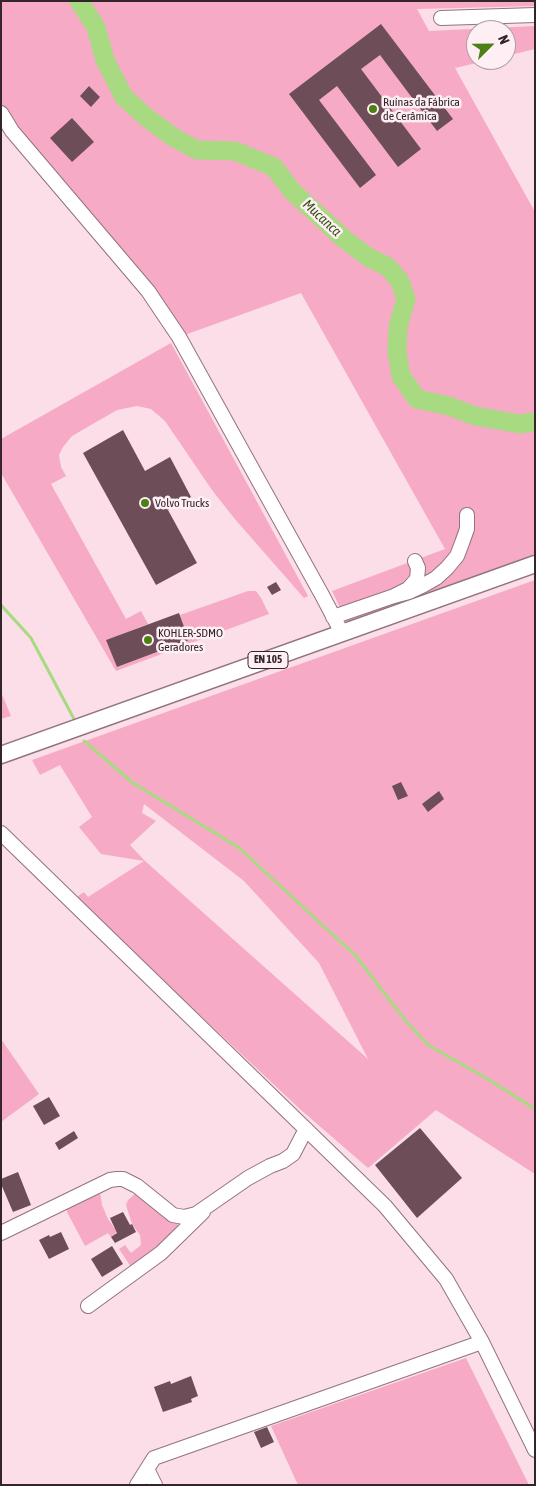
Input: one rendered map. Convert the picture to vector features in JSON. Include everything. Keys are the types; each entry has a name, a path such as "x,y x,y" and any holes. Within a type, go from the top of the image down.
{"main road":[{"name":"EN 105","path":"1,755 535,564"}],"street":[{"path":"441,18 535,14"},
{"path":"1,113 12,131 148,292 179,337 342,634"},
{"path":"333,617 409,592 436,578 448,568 457,556 467,529 467,515"},
{"path":"394,596 408,589 417,579 418,568 414,561"},
{"path":"1,833 385,1206 446,1279 482,1342 535,1450"},
{"path":"1,1233 110,1180 117,1179 124,1179 137,1186 173,1214 184,1217 196,1214 248,1178 293,1154 306,1130"},
{"path":"88,1306 161,1254 210,1205"},
{"path":"138,1485 154,1458 482,1342"},
{"path":"147,1469 155,1485"}],"shaded area":[{"path":"1,1 535,1 535,6 417,9 429,31 466,29 466,65 455,68 535,212 535,554 347,622 332,591 445,549 301,293 179,337 1,113"},
{"path":"535,26 535,49 516,54 516,27"},
{"path":"171,343 308,596 304,598 234,518 212,490 165,421 151,409 137,406 117,410 72,436 59,455 61,467 66,476 51,484 126,619 141,611 148,624 107,640 117,667 189,640 180,615 248,591 256,591 269,614 116,671 1,473 1,439"},
{"path":"535,580 535,1174 436,1110 368,1168 301,1110 75,898 84,892 88,897 144,861 101,854 79,827 92,817 60,765 40,775 32,760","holes":["144,804 244,881 319,963 368,1059 145,861 130,845 156,821 142,813"]},
{"path":"1,692 11,716 1,719"},
{"path":"1,1039 39,1094 1,1122"},
{"path":"100,1192 102,1205 108,1219 117,1232 111,1237 108,1233 85,1246 67,1212 67,1205"},
{"path":"136,1193 175,1221 180,1231 133,1270 119,1249 125,1245 131,1253 141,1245 140,1235 132,1224 126,1205 128,1200"},
{"path":"466,1358 529,1485 298,1485 271,1426"}],"building":[{"name":"Ruínas da Fábrica de Cerâmica","path":"381,24 453,119 437,131 380,55 361,69 421,149 398,167 337,86 319,100 376,175 360,188 289,94"},
{"path":"89,86 100,97 91,107 80,96"},
{"path":"72,118 94,142 72,162 50,138"},
{"name":"Volvo Trucks","path":"123,430 145,471 170,457 191,497 168,510 197,563 156,585 83,453"},
{"path":"276,582 281,590 272,595 267,587"},
{"name":"KOHLER-SDMO Geradores","path":"179,613 189,640 117,667 106,640"},
{"path":"401,782 408,796 398,800 392,786"},
{"path":"439,791 444,799 428,812 422,804"},
{"path":"49,1097 60,1116 44,1125 33,1106"},
{"path":"420,1128 462,1178 417,1218 375,1165"},
{"path":"74,1131 78,1138 59,1150 55,1143"},
{"path":"18,1172 31,1205 13,1212 1,1184 1,1179"},
{"path":"123,1212 136,1232 115,1243 111,1237 117,1233 110,1218"},
{"path":"61,1232 69,1249 49,1259 39,1240"},
{"path":"112,1246 123,1264 102,1277 91,1259"},
{"path":"191,1376 198,1396 191,1399 192,1402 163,1412 154,1387 170,1381 171,1384"},
{"path":"267,1427 274,1442 261,1448 254,1432"}],"waterway":[{"name":"Mucanca","path":"79,1 96,27 105,60 124,97 146,117 173,137 197,150 235,151 274,167 292,191 343,238 368,257 388,267 400,281 406,299 398,327 397,352 401,376 417,399 449,406 475,416 520,424 535,422"},
{"path":"1,605 31,638 74,719"},
{"path":"84,741 133,783 238,847 355,955 405,1020 428,1045 488,1079 535,1109"}],"place":[{"name":"Ruínas da Fábrica de Cerâmica","path":"373,109"},
{"name":"Volvo Trucks","path":"145,503"},
{"name":"KOHLER-SDMO Geradores","path":"148,640"}]}
